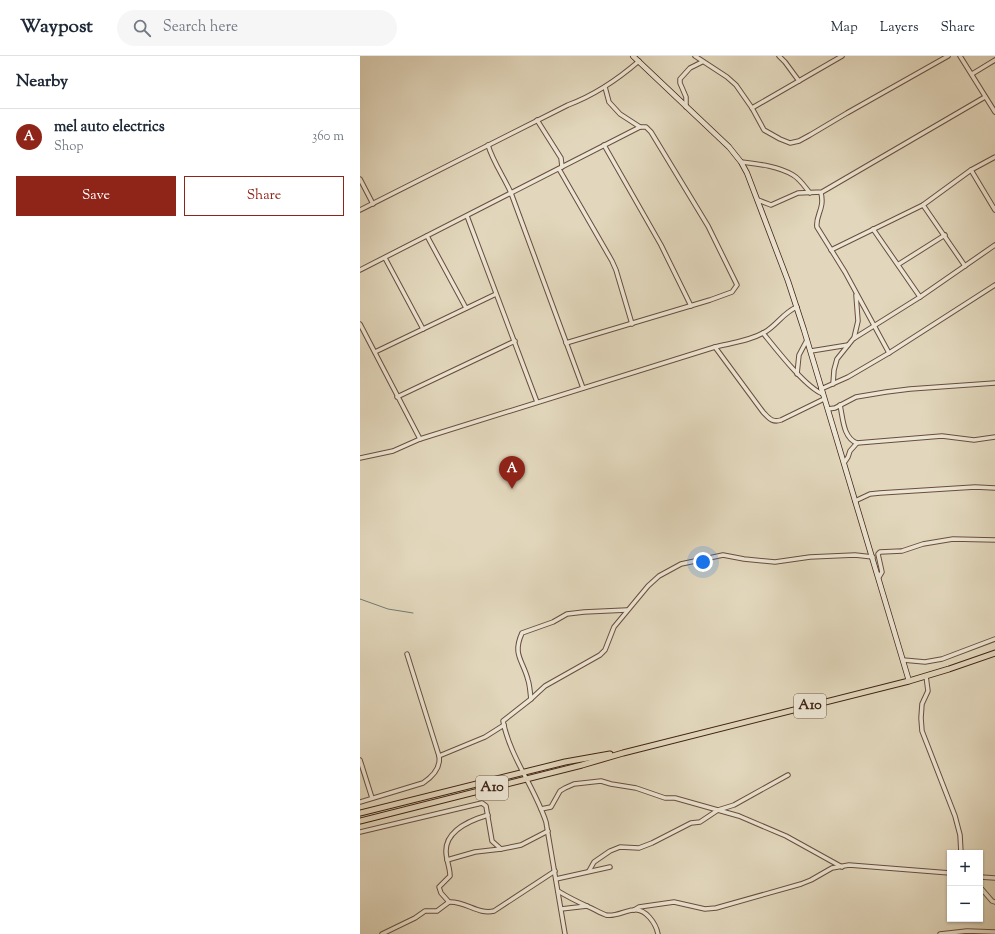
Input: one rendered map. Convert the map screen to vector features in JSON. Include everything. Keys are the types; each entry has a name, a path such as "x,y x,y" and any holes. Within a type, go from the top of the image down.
{"main road":[{"name":"A10","path":"360,821 589,764 623,753 909,681 995,653"},
{"name":"A10","path":"360,813 585,758 623,753"}],"street":[{"path":"633,56 729,147 741,162 758,200 808,340 909,681"},
{"path":"695,56 732,81 752,108 761,126 768,133 786,142 795,142 810,136 847,113 948,56"},
{"path":"779,56 799,81"},
{"path":"752,108 842,56"},
{"path":"960,56 995,112"},
{"path":"972,74 995,60"},
{"path":"360,210 568,104 586,98 605,87 639,61"},
{"path":"686,107 686,97 680,83 680,79 690,68 702,62"},
{"path":"605,87 609,102 620,114 640,127"},
{"path":"758,200 771,205 777,204 795,194 821,193 985,97"},
{"path":"537,120 561,158 560,168 612,261 632,324"},
{"path":"360,270 640,127 646,127 651,132 708,226 738,285 732,292 691,306 566,343"},
{"path":"488,145 492,158 512,193 583,388"},
{"path":"604,146 660,245 691,306"},
{"path":"831,250 923,205 971,170 995,157"},
{"path":"741,162 767,166 792,175 800,181 810,193"},
{"path":"971,170 995,210"},
{"path":"360,179 373,204"},
{"path":"821,193 822,206 816,225 889,353"},
{"path":"923,205 965,266"},
{"path":"468,216 537,402"},
{"path":"873,229 899,264 920,297"},
{"path":"899,264 945,235"},
{"path":"427,236 466,308"},
{"path":"833,384 834,370 837,359 853,339 920,297 995,245"},
{"path":"385,258 423,329"},
{"path":"821,388 833,384 889,353 995,285"},
{"path":"853,339 858,321 856,293"},
{"path":"375,352 496,294"},
{"path":"360,458 393,451 420,439 537,402 715,347 753,338 764,333 777,323 787,312 797,308"},
{"path":"360,324 420,439"},
{"path":"764,333 797,374 816,392 824,396"},
{"path":"797,374 798,355 808,340"},
{"path":"398,397 515,341"},
{"path":"811,351 848,345"},
{"path":"715,347 763,412 771,420 777,422 824,396"},
{"path":"828,409 856,397 886,392 995,383"},
{"path":"840,405 847,433 850,439 857,443 942,436 969,440 995,437"},
{"path":"844,463 850,451 857,443"},
{"path":"855,501 867,495 876,493 975,487 995,488"},
{"path":"879,577 882,572 878,554 880,552 902,551 923,544 953,539 995,540"},
{"path":"565,934 548,831 542,810 524,772 519,765 504,725 505,719 545,686 600,655 605,650 614,627 627,610 659,576 675,566 723,555 775,562 810,557 848,555 873,557"},
{"path":"531,699 528,679 519,659 517,643 522,634 553,622 567,614 627,610"},
{"path":"903,660 925,662 942,659 995,639"},
{"path":"360,802 423,783 435,773 439,762 439,756 407,654"},
{"path":"926,676 928,691 921,708 922,730 955,816 960,835 960,850"},
{"path":"439,756 484,736 504,725"},
{"path":"360,760 372,798"},
{"path":"588,871 594,862 610,851 620,848 639,848 691,823 700,822 718,810 734,805 788,775"},
{"path":"542,810 551,807 560,791 574,784 601,781 633,787 660,797 675,798 739,816 786,836 842,867"},
{"path":"360,832 481,803 485,805 488,815 492,841 501,849"},
{"path":"488,815 472,820 449,838 446,848 450,876 442,883 439,890 449,902 464,904 479,911 489,912 555,871"},
{"path":"447,860 474,852 521,845 548,831"},
{"path":"556,879 610,866"},
{"path":"558,891 610,915 674,902 705,909 716,908 801,884 815,878 827,870 842,867 863,866 947,873"},
{"path":"983,877 995,878"},
{"path":"983,890 995,902"},
{"path":"382,934 415,918 425,911 437,911 449,902"},
{"path":"561,910 588,906"},
{"path":"634,910 649,917 656,925 658,934"},
{"path":"940,934 967,931 995,932"}],"waterway":[{"path":"360,599 388,609 413,613"}],"place":[{"name":"mel auto electrics","path":"512,489"}]}
